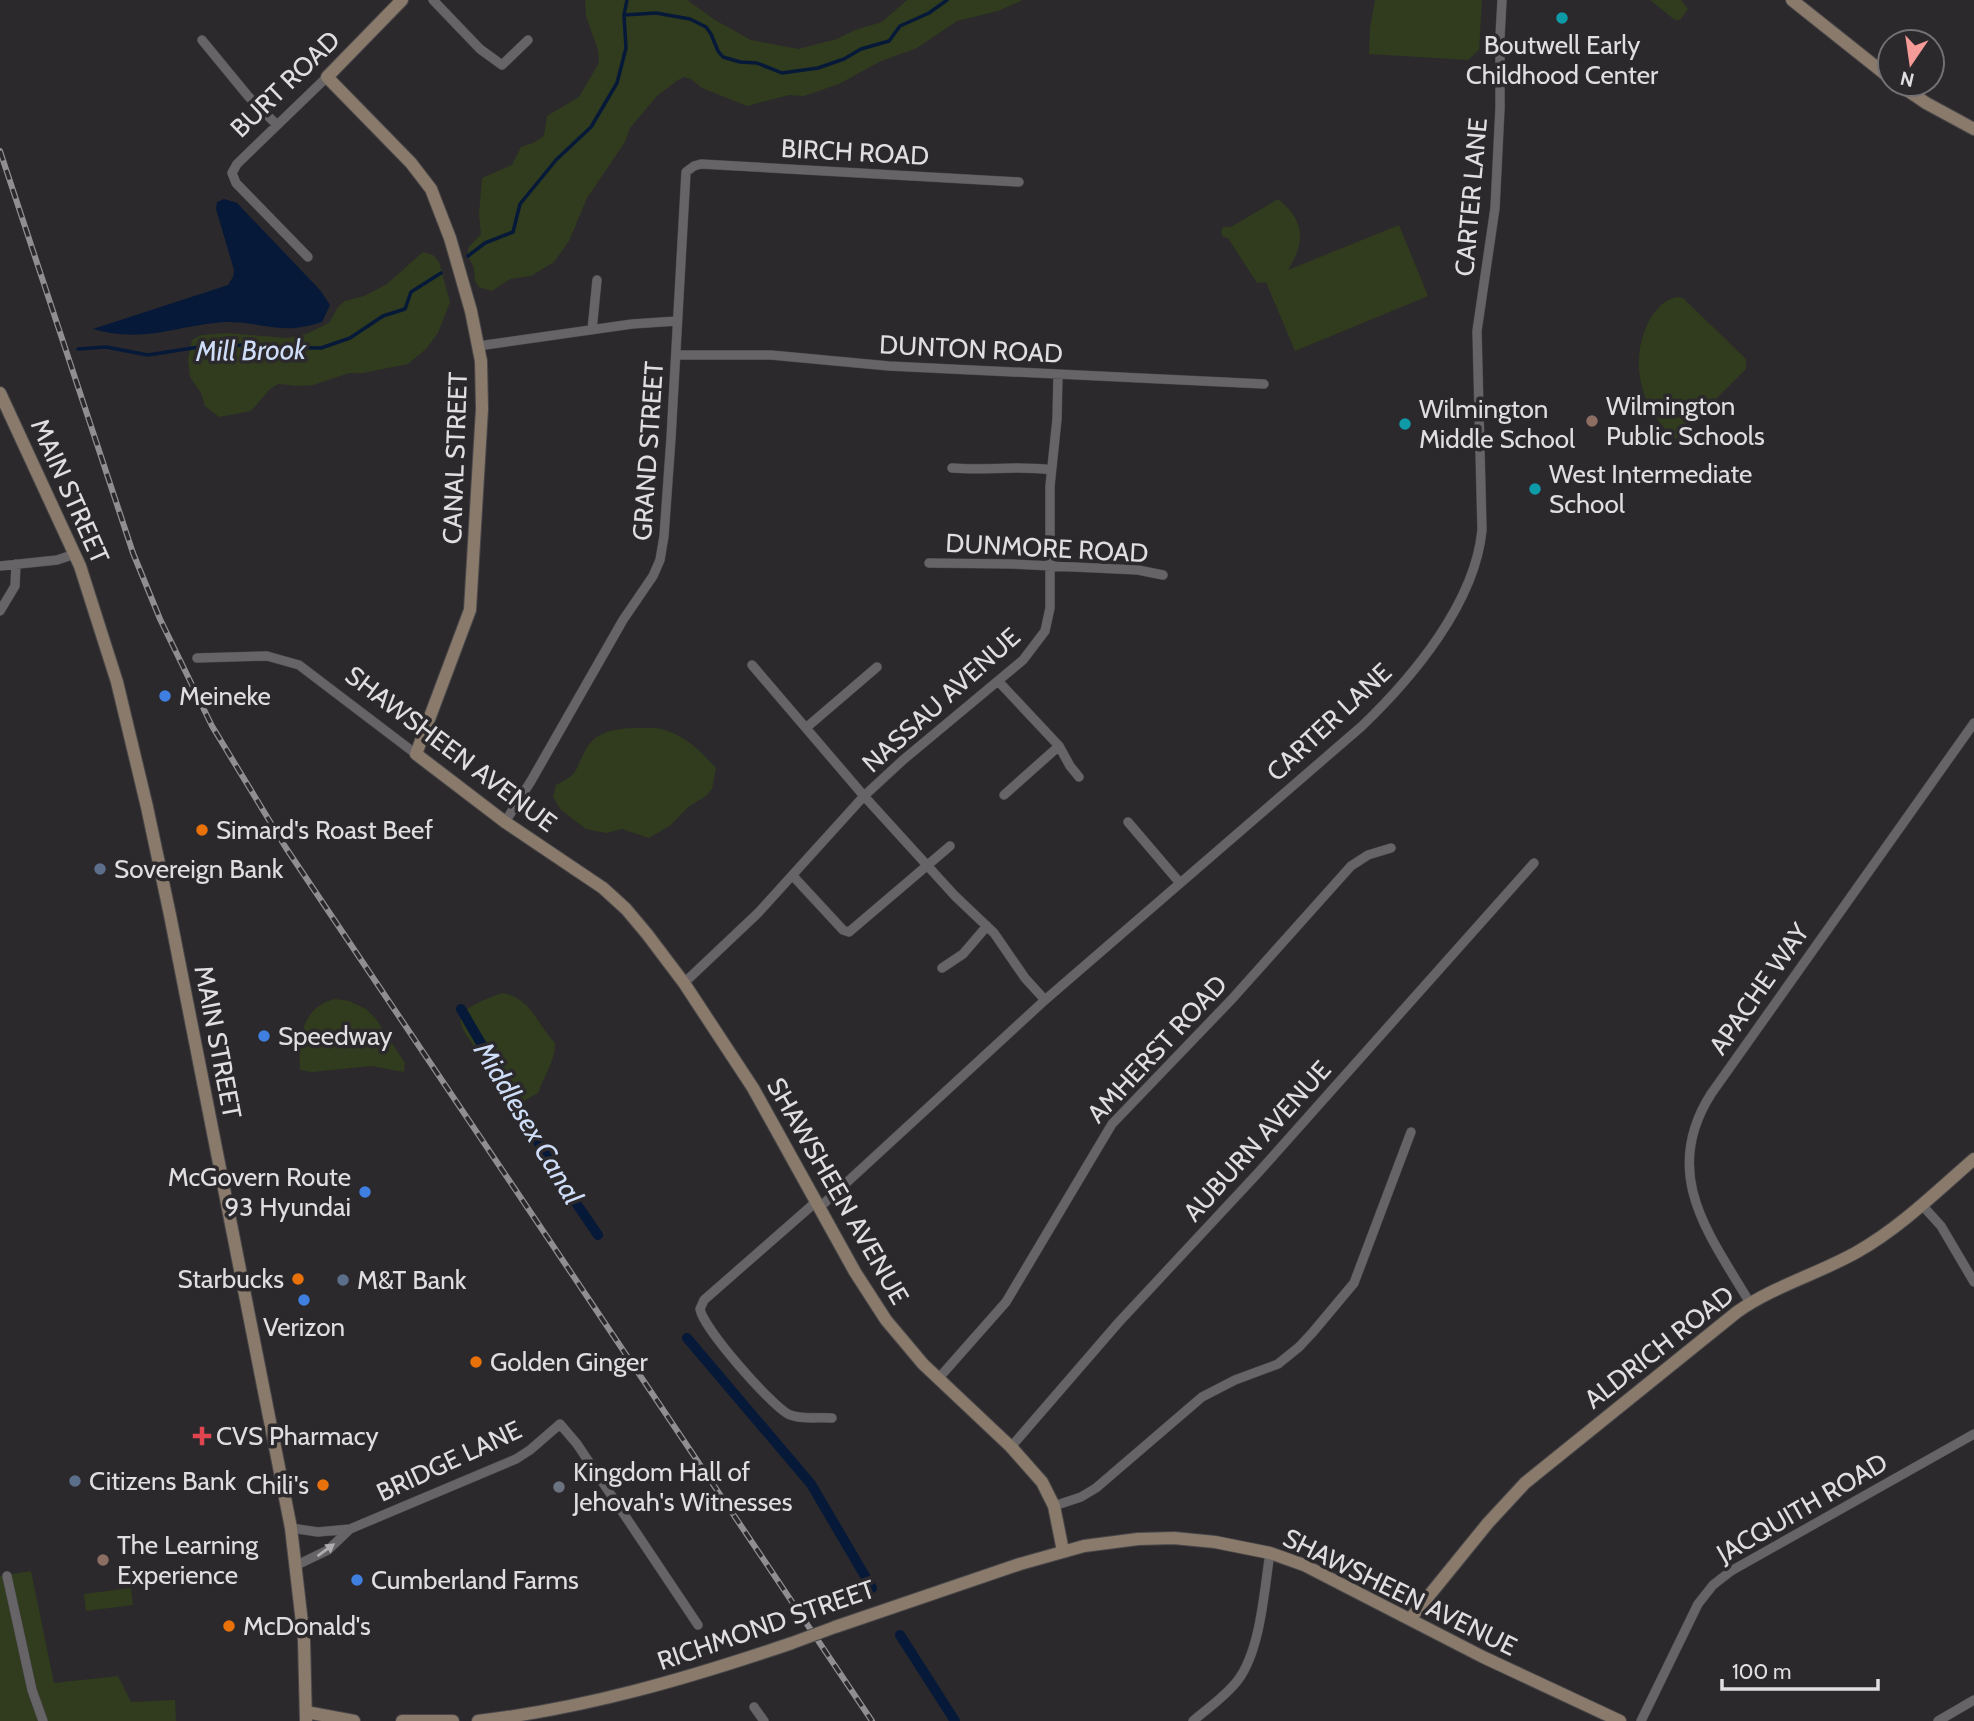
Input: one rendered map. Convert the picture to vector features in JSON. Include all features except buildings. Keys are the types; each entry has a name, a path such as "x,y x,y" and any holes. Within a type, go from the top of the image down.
{"street":[{"name":"BURT ROAD","path":"307,257 236,183 232,173 237,164 402,0"},
{"path":"433,0 480,49 502,65 528,40"},
{"name":"CARTER LANE","path":"819,1204 1045,1000 1332,754 1390,698 1416,667 1459,601 1472,573 1480,544 1483,517 1476,331 1495,208 1502,0"},
{"path":"1792,0 1876,67"},
{"path":"202,40 248,96 277,125"},
{"name":"CANAL STREET","path":"327,77 411,163 431,189 450,238 471,311 482,369 470,610 415,754"},
{"path":"1919,98 1974,129"},
{"name":"BIRCH ROAD","path":"690,169 701,164 1019,182"},
{"name":"GRAND STREET","path":"505,822 623,620 653,576 660,560 664,536 676,355 685,178 690,169"},
{"path":"592,330 597,280"},
{"path":"478,346 648,322 677,321"},
{"name":"DUNTON ROAD","path":"676,355 778,356 889,366 1264,384"},
{"name":"NASSAU AVENUE","path":"684,983 746,925 864,796 913,751 999,682 1033,650 1045,631 1050,608 1051,470 1057,419 1058,375"},
{"name":"MAIN STREET","path":"0,393 75,555 111,659 147,807 291,1528 297,1565 309,1718"},
{"path":"952,468 969,470 1029,467 1051,470"},
{"path":"0,566 57,560 75,555"},
{"name":"DUNMORE ROAD","path":"929,563 1050,566 1147,571 1163,575"},
{"path":"0,611 15,586 16,564"},
{"name":"SHAWSHEEN AVENUE","path":"197,658 267,656 289,660 309,671 505,822 614,898 647,934 684,983 753,1088 874,1304 898,1336 938,1379 1011,1447 1042,1482 1054,1506 1063,1551 1120,1541 1174,1538 1215,1542 1270,1553 1322,1573 1482,1657 1620,1721"},
{"path":"752,664 864,796 955,896 987,926 1025,978 1045,1000"},
{"path":"807,727 877,667"},
{"path":"999,682 1059,746 1079,777"},
{"name":"APACHE WAY","path":"1750,1303 1696,1208 1689,1168 1695,1126 1711,1094 1974,723"},
{"path":"1004,795 1059,746"},
{"path":"1128,822 1180,883"},
{"path":"793,876 847,932 950,846"},
{"name":"AMHERST ROAD","path":"938,1379 1006,1302 1102,1138 1117,1118 1232,999 1351,866 1367,855 1391,848"},
{"name":"AUBURN AVENUE","path":"1011,1447 1119,1322 1257,1174 1534,863"},
{"path":"943,968 962,954 987,926"},
{"path":"1054,1506 1096,1488 1202,1397 1235,1380 1278,1364 1299,1347 1354,1283 1411,1132"},
{"name":"ALDRICH ROAD","path":"1409,1619 1488,1523 1525,1483 1750,1303 1855,1254 1884,1236 1974,1159"},
{"path":"819,1204 704,1300 699,1309 704,1322 717,1338 786,1412 798,1416 832,1418"},
{"path":"1922,1205 1941,1226 1974,1282"},
{"name":"BRIDGE LANE","path":"291,1528 318,1532 350,1529 516,1459 560,1424 583,1453 698,1625"},
{"name":"JACQUITH ROAD","path":"1641,1721 1698,1604 1713,1585 1731,1571 1974,1434"},
{"name":"BRIDGE LANE","path":"297,1565 328,1550 350,1529"},
{"name":"RICHMOND STREET","path":"478,1721 539,1713 624,1695 695,1675 1063,1551"},
{"path":"1193,1721 1229,1690 1245,1668 1259,1620 1270,1553"},
{"path":"7,1576 32,1690 43,1721"},
{"path":"1938,1721 1974,1700"},
{"path":"754,1707 764,1721"},
{"path":"309,1718 354,1721"},
{"path":"402,1721 453,1721"}],"green space":[{"path":"585,0 687,0 715,20 751,40 798,49 837,39 882,22 907,0 1023,0 998,11 957,21 917,48 879,62 839,84 804,96 789,95 747,106 702,88 691,79 684,77 678,80 657,96 630,128 625,142 587,198 569,241 554,262 531,276 510,279 492,291 479,287 475,281 468,248 481,234 479,214 482,178 512,165 521,147 544,136 547,116 579,97 599,63 598,50 586,16"},
{"path":"1375,0 1482,0 1479,50 1468,60 1369,54"},
{"path":"1650,0 1681,0 1688,9 1680,20 1675,20"},
{"path":"1278,199 1294,216 1300,233 1298,251 1288,270 1399,225 1428,296 1295,351 1266,282 1257,283 1228,238 1223,237 1221,232 1223,227 1231,227"},
{"path":"423,252 433,255 439,262 450,302 438,333 426,349 408,364 363,373 349,373 313,385 278,384 270,389 251,411 219,417 205,406 201,393 190,377 188,359 192,340 201,335 226,333 287,338 306,334 329,323 338,307 345,301 364,296 387,284"},
{"path":"1683,298 1746,359 1746,369 1676,439 1654,414 1647,400 1639,369 1639,353 1654,313 1668,300"},
{"path":"656,728 674,733 689,742 716,768 712,789 706,796 688,807 671,825 649,838 622,829 606,833 586,829 561,810 553,797 556,785 573,774 592,741 617,730"},
{"path":"502,993 520,1000 555,1043 552,1061 538,1093 524,1101 504,1096 489,1066 463,1030 461,1022 462,1014 469,1008"},
{"path":"335,999 349,1001 366,1009 376,1019 405,1063 404,1072 371,1066 312,1072 300,1070 301,1037 308,1017 324,1003"},
{"path":"31,1571 54,1683 118,1676 131,1702 175,1700 176,1721 0,1721 0,1576"},
{"path":"131,1588 133,1605 86,1611 84,1594"}],"water":[{"path":"224,199 237,203 320,290 330,305 322,322 287,328 226,322 129,335 93,329 228,285 234,270 216,209 217,202"}],"waterway":[{"name":"Mill Brook","path":"468,256 485,243 513,232 520,204 556,160 591,127 617,83 626,48 624,15 627,0"},
{"path":"624,15 656,13 690,19 706,27 723,57 757,63 782,73 818,68 844,59 861,49 889,41 900,26 929,13 947,0"},
{"name":"Mill Brook","path":"78,349 106,347 148,355 199,347 247,344 263,347 321,348 350,338 383,316 405,309 411,292 441,273"},
{"name":"Middlesex Canal","path":"461,1009 561,1181 598,1235"},
{"name":"Middlesex Canal","path":"687,1338 811,1484 872,1588"},
{"name":"Middlesex Canal","path":"900,1635 955,1721"}],"railway":[{"path":"0,151 133,553 160,619 212,726 286,848 872,1721"}],"place":[{"name":"Boutwell Early Childhood Center","path":"1562,18"},
{"name":"Wilmington Public Schools","path":"1592,421"},
{"name":"Wilmington Middle School","path":"1405,424"},
{"name":"West Intermediate School","path":"1535,489"},
{"name":"Meineke","path":"165,696"},
{"name":"Simard's Roast Beef","path":"202,830"},
{"name":"Sovereign Bank","path":"100,869"},
{"name":"Speedway","path":"264,1036"},
{"name":"McGovern Route 93 Hyundai","path":"365,1192"},
{"name":"Starbucks","path":"298,1279"},
{"name":"M&T Bank","path":"343,1280"},
{"name":"Verizon","path":"304,1300"},
{"name":"Golden Ginger","path":"476,1362"},
{"name":"CVS Pharmacy","path":"202,1436"},
{"name":"Citizens Bank","path":"75,1481"},
{"name":"Chili's","path":"323,1485"},
{"name":"Kingdom Hall of Jehovah's Witnesses","path":"559,1487"},
{"name":"The Learning Experience","path":"103,1560"},
{"name":"Cumberland Farms","path":"357,1580"},
{"name":"McDonald's","path":"229,1626"}]}
